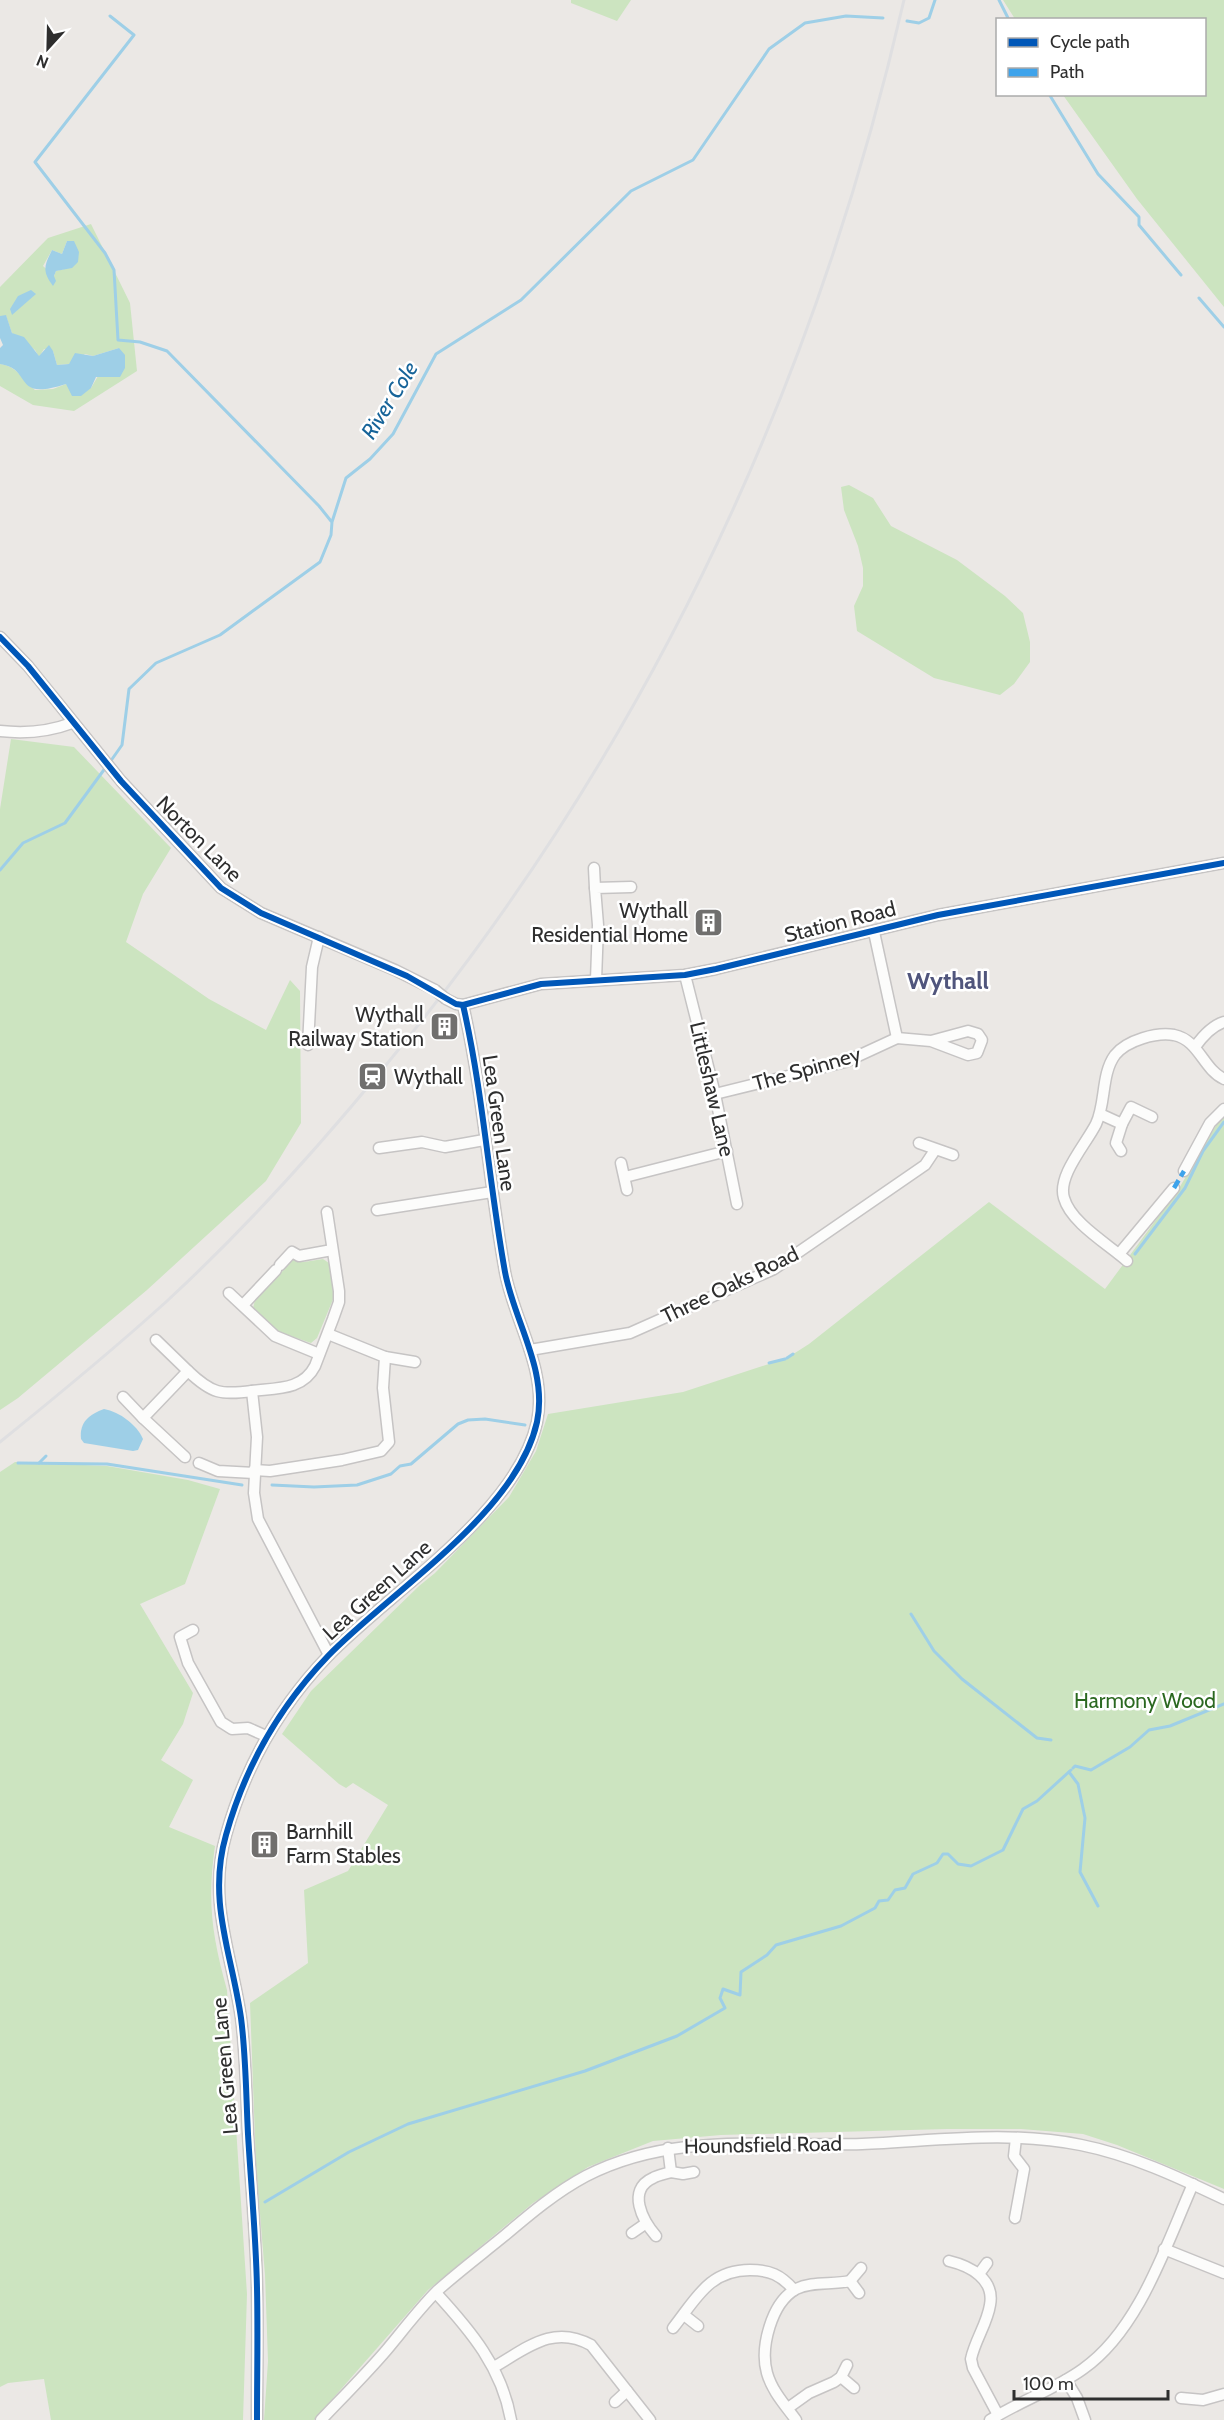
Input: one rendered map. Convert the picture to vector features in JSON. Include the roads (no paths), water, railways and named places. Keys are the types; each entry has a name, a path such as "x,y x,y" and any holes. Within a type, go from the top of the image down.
{"street":[{"name":"Norton Lane","path":"0,637 28,666 115,774 221,888 261,913 435,990 456,1004 464,1005"},
{"path":"0,731 35,733 72,723"},
{"name":"Station Road","path":"464,1005 541,984 685,975 967,910 1224,863"},
{"path":"594,868 598,925 596,980"},
{"path":"595,888 631,887"},
{"path":"874,932 897,1038"},
{"path":"308,1046 312,967 319,937"},
{"name":"Littleshaw Lane","path":"685,975 715,1094 738,1204"},
{"name":"Lea Green Lane","path":"257,2420 257,2286 241,2019 220,1915 217,1884 224,1842 236,1802 266,1736 281,1713 329,1655 433,1563 493,1502 519,1464 531,1439 538,1409 538,1389 530,1350 506,1279 464,1005"},
{"path":"1195,1047 1203,1036 1218,1023 1224,1022"},
{"path":"1174,1188 1123,1257 1074,1216 1063,1195 1062,1184 1100,1114 1110,1064 1119,1050 1132,1042 1162,1035 1175,1035 1195,1047 1213,1072 1224,1079"},
{"name":"The Spinney","path":"715,1094 845,1062 897,1038 931,1041"},
{"path":"1121,1151 1116,1143 1131,1107 1152,1117"},
{"path":"1184,1171 1210,1123 1224,1109"},
{"path":"1100,1114 1122,1124"},
{"path":"379,1148 422,1142 445,1147 484,1140"},
{"path":"919,1143 952,1155"},
{"name":"Three Oaks Road","path":"530,1350 630,1333 774,1269 925,1165 935,1150"},
{"path":"625,1177 727,1151"},
{"path":"621,1163 627,1191"},
{"path":"377,1210 492,1192"},
{"path":"156,1340 204,1385 216,1392 232,1394 298,1384 311,1374 339,1302 327,1212"},
{"path":"243,1305 292,1252 299,1256 332,1250"},
{"path":"229,1293 275,1336 319,1354"},
{"path":"328,1334 385,1357 415,1362"},
{"path":"199,1463 218,1471 270,1471 321,1464 381,1451 389,1442 383,1388 385,1357"},
{"path":"143,1418 188,1371"},
{"path":"252,1391 257,1437 254,1493 258,1519 329,1655"},
{"path":"123,1397 185,1457"},
{"path":"193,1630 180,1637 188,1663 221,1722 232,1729 248,1728 266,1736"},
{"name":"Houndsfield Road","path":"321,2420 371,2368 436,2293 536,2210 565,2189 584,2177 639,2154 706,2143 861,2144 982,2137 1016,2138 1079,2144 1113,2152 1224,2199"},
{"path":"1015,2218 1024,2169 1014,2156 1016,2138"},
{"path":"668,2148 671,2172"},
{"path":"656,2236 645,2224 640,2209 640,2192 651,2178 671,2172 683,2174 694,2172"},
{"path":"949,2261 969,2267 979,2274 988,2289 990,2304 974,2349 972,2368 994,2417 1066,2380 1086,2367 1108,2347 1140,2300 1192,2184"},
{"path":"632,2233 645,2224"},
{"path":"1164,2249 1224,2273"},
{"path":"979,2274 987,2263"},
{"path":"796,2420 773,2388 767,2372 766,2347 777,2309 794,2290 808,2285 850,2281 861,2268"},
{"path":"673,2328 710,2283 728,2272 770,2271 783,2278 794,2290"},
{"path":"850,2281 859,2293"},
{"path":"436,2293 468,2329 494,2367 508,2404 511,2420"},
{"path":"684,2315 698,2326"},
{"path":"494,2367 547,2337 566,2336 580,2339 591,2345 650,2420"},
{"path":"788,2408 809,2393 841,2377 847,2365"},
{"path":"841,2377 854,2388"},
{"path":"1066,2380 1077,2398 1085,2420"},
{"path":"615,2402 627,2391"},
{"path":"1181,2398 1203,2400 1224,2394"}],"water":[{"path":"67,241 74,241 79,252 78,262 72,268 56,271 54,276 56,281 53,286 47,276 46,264 52,250 62,254"},
{"path":"31,290 36,294 12,315 10,309 18,296"},
{"path":"6,315 12,333 24,337 39,356 49,345 57,365 69,364 75,353 93,356 119,348 125,355 125,368 120,377 96,377 91,388 81,396 72,396 66,384 49,389 30,387 17,372 0,364 0,348 3,345 0,338 0,316"},
{"path":"104,1409 122,1416 137,1429 143,1439 138,1450 84,1443 81,1433 84,1423 94,1413"}],"waterway":[{"name":"River Cole","path":"907,21 919,23 929,18 935,0"},
{"path":"999,0 1008,18"},
{"path":"110,16 134,35 35,162 105,253 114,270 118,340 140,342 167,351 331,521"},
{"name":"River Cole","path":"110,762 122,745 129,689 156,663 220,635 320,562 331,535 332,522 346,478 370,459 393,434 436,354 521,300 631,191 693,160 769,49 805,23 846,16 883,18"},
{"path":"1050,96 1098,174 1139,217 1139,225 1181,275"},
{"path":"1199,298 1224,327"},
{"name":"River Cole","path":"0,870 23,843 65,823 106,767"},
{"path":"1135,1254 1185,1188 1203,1151 1224,1122"},
{"path":"787,1358 793,1354"},
{"path":"769,1363 785,1359"},
{"path":"272,1485 314,1487 357,1485 391,1474 400,1466 411,1464 458,1424 468,1420 485,1419 525,1425"},
{"path":"39,1463 46,1456"},
{"path":"18,1463 107,1464 242,1485"},
{"path":"911,1614 934,1651 962,1679 1037,1738 1051,1740"},
{"path":"1073,1768 1075,1766 1091,1770 1130,1747 1149,1730 1170,1726 1224,1704"},
{"path":"265,2202 349,2152 408,2124 585,2071 677,2036 725,2008 720,1998 723,1989 740,1995 741,1972 767,1955 776,1945 841,1926 875,1908 879,1901 888,1900 895,1890 905,1888 913,1874 937,1863 943,1854 948,1854 958,1864 971,1866 1003,1850 1023,1809 1037,1801 1071,1770"},
{"path":"1069,1772 1078,1784 1085,1818 1080,1872 1098,1906"}],"railway":[{"path":"0,1442 85,1373 167,1301 281,1187 386,1065 479,945 563,822 640,694 708,563 768,428 821,289 866,147 904,0"}],"place":[{"name":"Wythall Residential Home","path":"709,923"},
{"name":"Wythall Railway Station","path":"445,1027"},
{"name":"Wythall","path":"373,1077"},
{"name":"Barnhill Farm Stables","path":"265,1844"}],"district":[{"name":"Wythall","path":"948,981"}],"park label":[{"name":"Harmony Wood","path":"1145,1701"}]}
